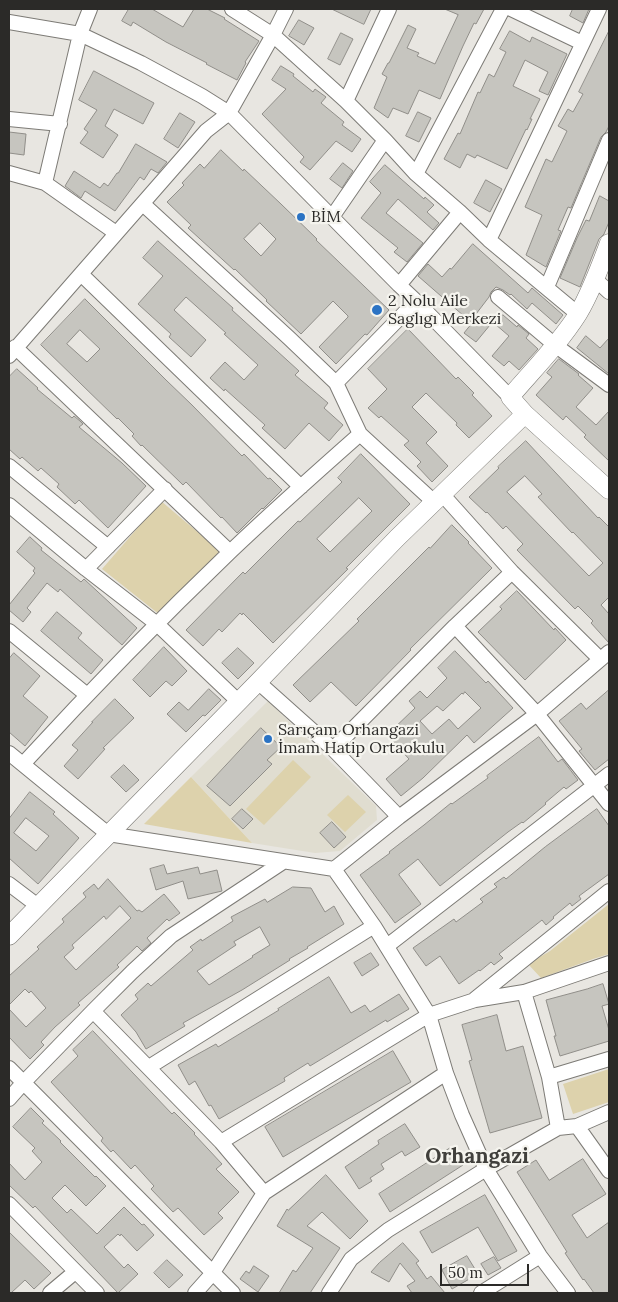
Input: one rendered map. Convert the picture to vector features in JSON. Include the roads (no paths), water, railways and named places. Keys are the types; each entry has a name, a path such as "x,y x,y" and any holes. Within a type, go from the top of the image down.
{"main road":[{"path":"609,243 595,279 578,314 555,345 510,397 525,414 609,490"},
{"path":"9,936 438,498 525,414"}],"street":[{"path":"45,183 80,34 90,9"},
{"path":"232,9 273,35 346,101 416,174 489,240 578,314"},
{"path":"230,552 165,489 12,352 206,132 229,113 286,9"},
{"path":"346,101 389,9"},
{"path":"416,174 503,9"},
{"path":"511,9 582,43"},
{"path":"489,240 600,9"},
{"path":"9,22 80,34 140,63 202,96 229,113 510,397"},
{"path":"9,119 60,124"},
{"path":"332,217 385,140"},
{"path":"547,287 609,140"},
{"path":"9,173 45,183 116,233"},
{"path":"9,753 108,834 334,869 399,817 537,714 604,656 512,572 438,498 360,434 336,383 143,204"},
{"path":"399,285 460,212"},
{"path":"81,274 300,487"},
{"path":"595,279 609,292"},
{"path":"498,296 555,345 609,385"},
{"path":"336,383 416,301"},
{"path":"23,764 87,695 230,552 360,434"},
{"path":"9,466 108,547"},
{"path":"86,569 165,489"},
{"path":"9,505 86,569 157,624 239,702"},
{"path":"333,750 512,572"},
{"path":"456,626 537,714 609,804"},
{"path":"9,631 87,695"},
{"path":"258,682 333,750 399,817"},
{"path":"386,946 609,774"},
{"path":"9,1099 93,1011 171,936 283,862"},
{"path":"334,869 374,926 429,1015 446,1073 486,1169 540,1256 568,1293"},
{"path":"9,884 38,906"},
{"path":"475,1000 609,892"},
{"path":"149,1067 374,926"},
{"path":"221,1142 429,1015 475,1000 524,992 609,963"},
{"path":"524,992 549,1077 558,1128"},
{"path":"93,1011 221,1142 264,1194"},
{"path":"549,1077 609,1059"},
{"path":"9,1068 233,1293"},
{"path":"195,1293 212,1274 264,1194 446,1073"},
{"path":"329,1293 351,1260 388,1230 486,1169 558,1128 577,1126 609,1112"},
{"path":"577,1126 609,1171"},
{"path":"9,1204 97,1293"},
{"path":"481,1293 540,1256"},
{"path":"50,1293 75,1272"}],"place":[{"name":"BİM","path":"301,217"},
{"name":"2 Nolu Aile Saglıgı Merkezi","path":"377,310"},
{"name":"Sarıçam Orhangazi İmam Hatip Ortaokulu","path":"268,739"}],"district":[{"name":"Orhangazi","path":"477,1157"}]}
